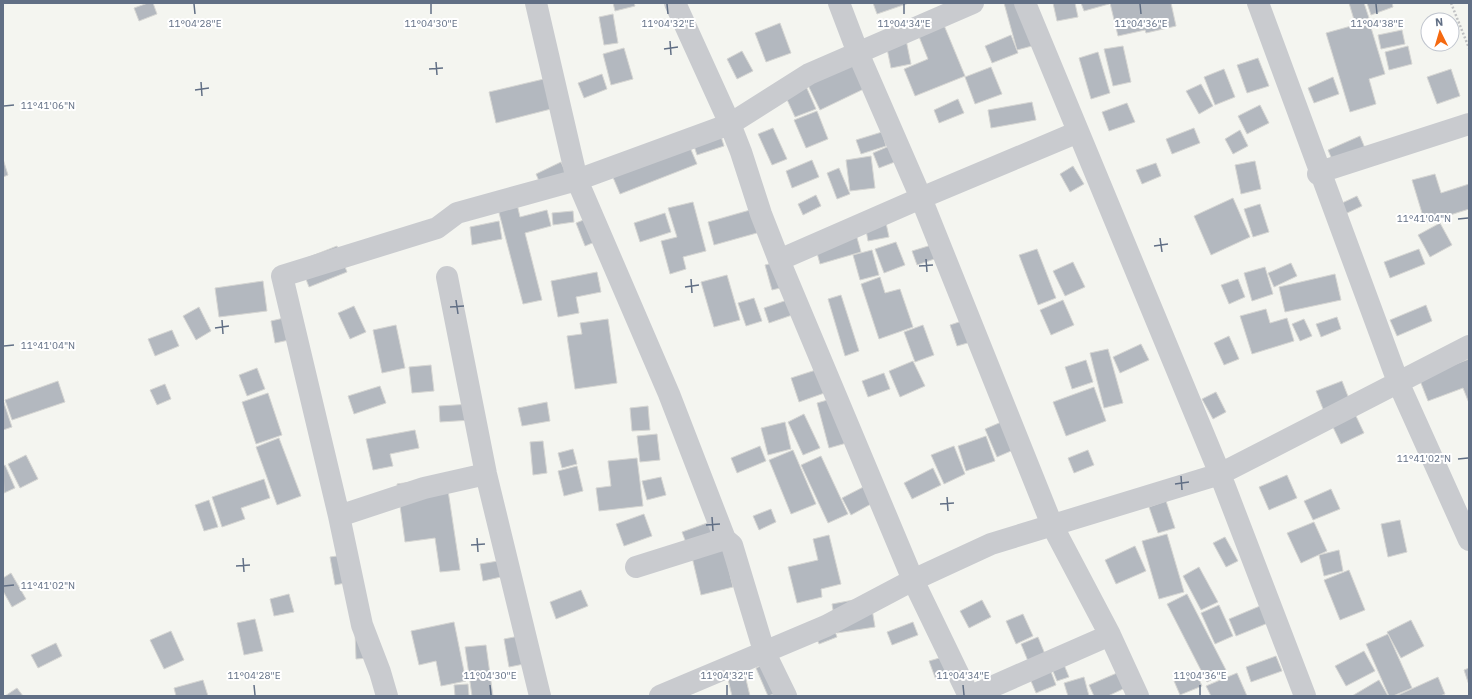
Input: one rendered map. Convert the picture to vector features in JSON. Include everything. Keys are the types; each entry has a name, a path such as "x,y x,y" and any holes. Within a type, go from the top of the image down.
{"street":[{"path":"536,3 577,180 669,394 725,539 732,545 764,651 786,696"},
{"path":"675,3 730,124 741,152 760,214 913,580 970,696 1110,635"},
{"path":"839,3 858,53 921,198 1052,525 1110,635 1138,696"},
{"path":"387,696 380,672 362,625 339,516 282,276 437,228 456,213 577,180 730,124 809,74 973,3"},
{"path":"1025,3 1220,474 1305,696"},
{"path":"1258,3 1319,173 1398,382 1469,540"},
{"path":"1319,173 1469,124"},
{"path":"779,260 1078,132"},
{"path":"447,277 486,474 540,696"},
{"path":"660,696 826,626 913,580 991,544 1220,474 1469,346"},
{"path":"339,516 424,488 486,474"},
{"path":"636,568 725,539"}],"path":[{"path":"1452,3 1469,48"}],"building":[{"path":"148,3 153,3 157,14 139,21 134,8"},
{"path":"613,3 634,3 635,6 615,11"},
{"path":"873,3 909,3 877,14"},
{"path":"1004,3 1020,3 1032,46 1017,50"},
{"path":"1053,3 1075,3 1078,17 1057,21"},
{"path":"1081,3 1108,3 1109,4 1084,11"},
{"path":"1110,3 1171,3 1176,26 1146,33 1145,30 1118,36"},
{"path":"1349,3 1364,3 1369,18 1355,23"},
{"path":"1367,3 1392,3 1393,7 1371,15"},
{"path":"613,14 618,43 604,45 599,17"},
{"path":"941,18 965,76 915,96 904,69 928,59 916,29"},
{"path":"1369,21 1385,74 1369,79 1376,104 1350,112 1326,33"},
{"path":"780,23 791,53 766,62 755,33"},
{"path":"1402,30 1405,44 1381,49 1378,35"},
{"path":"905,35 911,64 891,68 885,39"},
{"path":"1011,35 1018,53 992,63 985,46"},
{"path":"1123,46 1131,82 1113,86 1104,49"},
{"path":"1408,46 1412,64 1389,70 1385,52"},
{"path":"624,48 633,79 611,85 603,54"},
{"path":"742,51 753,71 737,79 727,59"},
{"path":"854,52 870,86 820,110 804,77"},
{"path":"1098,52 1110,93 1091,99 1079,58"},
{"path":"1258,58 1269,86 1247,93 1237,65"},
{"path":"991,67 1002,94 975,104 965,77"},
{"path":"1224,69 1235,97 1215,105 1204,77"},
{"path":"1451,69 1460,96 1437,104 1427,77"},
{"path":"602,74 607,89 584,98 578,83"},
{"path":"1333,77 1339,94 1314,103 1308,88"},
{"path":"548,78 555,108 496,123 489,92"},
{"path":"805,84 816,109 795,117 784,93"},
{"path":"1201,84 1213,106 1199,114 1186,91"},
{"path":"958,99 964,113 939,123 934,110"},
{"path":"1032,102 1036,120 991,128 988,110"},
{"path":"1127,103 1135,122 1109,131 1102,112"},
{"path":"1260,105 1269,123 1247,134 1238,116"},
{"path":"817,111 828,139 806,148 794,120"},
{"path":"718,127 724,146 697,155 691,137"},
{"path":"773,128 787,159 772,165 758,134"},
{"path":"1194,128 1200,143 1172,154 1166,139"},
{"path":"1240,130 1248,146 1233,154 1225,139"},
{"path":"882,132 886,146 861,154 856,140"},
{"path":"684,133 697,164 620,194 612,175"},
{"path":"1360,136 1369,158 1337,171 1328,150"},
{"path":"894,144 900,160 879,168 873,153"},
{"path":"871,156 875,188 850,191 846,160"},
{"path":"3,159 8,175 3,177"},
{"path":"812,160 819,177 792,188 786,171"},
{"path":"1255,161 1261,189 1241,194 1235,165"},
{"path":"561,162 571,184 545,195 536,174"},
{"path":"1156,163 1161,176 1142,184 1136,170"},
{"path":"1073,166 1084,184 1070,192 1060,174"},
{"path":"839,168 850,194 837,199 827,173"},
{"path":"1435,174 1441,193 1469,184 1469,209 1425,223 1412,180"},
{"path":"816,195 821,206 803,215 798,204"},
{"path":"1357,196 1362,206 1345,214 1340,204"},
{"path":"1233,198 1250,237 1211,255 1194,216"},
{"path":"693,202 706,251 683,257 686,269 670,274 661,241 677,237 668,208"},
{"path":"517,204 520,217 547,210 551,226 525,233 542,300 523,304 498,209"},
{"path":"1260,204 1269,232 1253,237 1244,209"},
{"path":"757,208 764,231 714,245 708,222"},
{"path":"883,209 889,237 868,241 863,214"},
{"path":"573,211 574,222 553,225 552,213"},
{"path":"665,213 671,232 640,242 634,223"},
{"path":"593,216 602,239 585,246 576,223"},
{"path":"852,220 861,252 820,264 814,242"},
{"path":"499,221 502,239 472,245 470,227"},
{"path":"1440,223 1452,245 1430,257 1418,235"},
{"path":"896,242 905,265 884,273 875,249"},
{"path":"938,243 943,256 917,265 912,251"},
{"path":"337,246 347,272 309,287 299,261"},
{"path":"1037,249 1056,298 1038,305 1019,255"},
{"path":"1419,249 1425,264 1390,278 1384,262"},
{"path":"872,250 879,275 860,280 853,255"},
{"path":"781,261 788,286 772,290 765,265"},
{"path":"1073,262 1085,287 1065,296 1053,271"},
{"path":"1291,263 1297,276 1274,287 1268,273"},
{"path":"1265,267 1273,294 1252,301 1244,273"},
{"path":"597,272 601,292 576,297 579,313 558,317 551,281"},
{"path":"1335,274 1341,300 1285,312 1279,287"},
{"path":"727,275 740,320 714,327 701,282"},
{"path":"880,277 885,293 900,289 913,327 879,339 861,284"},
{"path":"1238,279 1245,297 1229,304 1221,285"},
{"path":"263,281 267,311 219,317 215,288"},
{"path":"841,295 859,351 845,356 828,299"},
{"path":"754,298 762,321 746,326 738,303"},
{"path":"793,298 798,313 769,323 764,308"},
{"path":"1063,300 1074,325 1051,335 1040,310"},
{"path":"1426,305 1432,321 1397,336 1390,320"},
{"path":"354,306 366,332 350,339 338,313"},
{"path":"199,307 211,331 196,340 183,316"},
{"path":"1266,309 1270,323 1287,318 1294,341 1252,354 1240,316"},
{"path":"1337,317 1341,329 1321,337 1316,324"},
{"path":"284,318 289,340 275,343 271,321"},
{"path":"608,319 617,383 575,389 567,336 582,334 580,323"},
{"path":"1304,319 1312,336 1300,341 1292,324"},
{"path":"965,320 971,342 957,346 950,325"},
{"path":"396,325 405,368 382,373 373,330"},
{"path":"923,325 934,355 915,362 904,332"},
{"path":"172,330 179,346 155,356 148,339"},
{"path":"1229,336 1239,359 1224,365 1214,343"},
{"path":"1141,344 1149,360 1120,373 1113,357"},
{"path":"1108,349 1123,403 1104,408 1090,353"},
{"path":"1469,359 1469,403 1463,388 1428,401 1419,378"},
{"path":"1086,360 1093,382 1072,389 1065,367"},
{"path":"913,361 925,386 900,397 889,371"},
{"path":"431,365 434,391 412,393 409,367"},
{"path":"257,368 265,389 247,396 239,375"},
{"path":"822,368 830,391 799,402 791,378"},
{"path":"884,373 890,389 868,397 862,381"},
{"path":"58,381 65,402 12,420 5,400"},
{"path":"1342,381 1353,409 1327,419 1316,391"},
{"path":"165,384 171,399 157,405 150,390"},
{"path":"380,386 386,403 354,414 348,396"},
{"path":"1094,387 1106,421 1066,436 1053,402"},
{"path":"1216,392 1226,412 1213,419 1202,399"},
{"path":"268,393 282,435 256,444 242,402"},
{"path":"838,397 850,442 829,448 817,403"},
{"path":"3,400 12,427 3,430"},
{"path":"547,402 550,421 522,426 518,408"},
{"path":"471,404 472,420 440,422 439,406"},
{"path":"648,406 650,430 632,431 630,408"},
{"path":"804,414 820,448 803,455 788,422"},
{"path":"1355,414 1364,433 1341,444 1332,425"},
{"path":"1006,420 1018,448 997,457 985,429"},
{"path":"785,422 791,449 768,455 761,428"},
{"path":"415,430 419,448 390,454 393,466 373,470 366,439"},
{"path":"657,434 660,460 640,462 637,436"},
{"path":"986,436 995,461 966,471 958,446"},
{"path":"279,438 301,496 277,505 256,447"},
{"path":"543,441 547,473 533,475 530,442"},
{"path":"760,446 766,461 737,473 731,458"},
{"path":"954,446 965,474 944,484 931,455"},
{"path":"573,449 577,464 562,468 558,453"},
{"path":"793,450 816,504 791,514 769,460"},
{"path":"1088,450 1094,465 1074,473 1068,458"},
{"path":"26,455 38,479 20,488 8,464"},
{"path":"821,456 848,514 828,523 801,465"},
{"path":"637,458 643,506 599,511 596,488 611,486 608,461"},
{"path":"5,465 15,488 4,493 3,466"},
{"path":"577,466 583,491 564,496 558,471"},
{"path":"933,468 941,485 912,499 904,483"},
{"path":"1287,475 1297,498 1269,510 1259,487"},
{"path":"446,477 460,570 440,572 435,538 405,542 397,484"},
{"path":"661,477 666,495 647,500 642,481"},
{"path":"264,479 270,498 241,508 245,519 222,527 212,497"},
{"path":"873,482 882,498 851,515 842,498"},
{"path":"1331,489 1340,509 1313,520 1304,501"},
{"path":"209,500 218,527 204,531 195,505"},
{"path":"1166,501 1175,528 1158,533 1149,507"},
{"path":"771,509 776,522 759,530 753,516"},
{"path":"644,514 652,536 624,546 616,524"},
{"path":"1400,520 1407,552 1388,557 1381,524"},
{"path":"710,522 716,537 688,548 682,532"},
{"path":"1314,522 1327,551 1301,563 1287,533"},
{"path":"1167,534 1184,592 1159,599 1142,541"},
{"path":"829,535 841,584 821,589 822,597 797,603 788,567 818,560 813,539"},
{"path":"1225,537 1238,561 1226,567 1213,543"},
{"path":"1135,546 1146,571 1116,584 1105,560"},
{"path":"724,549 733,587 701,595 692,557"},
{"path":"1339,550 1343,571 1324,576 1319,555"},
{"path":"344,555 350,582 335,585 330,557"},
{"path":"498,561 501,577 483,581 480,564"},
{"path":"1199,567 1218,602 1201,610 1183,576"},
{"path":"1349,570 1365,610 1340,620 1324,580"},
{"path":"11,573 26,599 12,607 3,591 3,578"},
{"path":"581,590 588,606 556,619 550,602"},
{"path":"289,594 294,612 274,616 270,599"},
{"path":"1187,594 1227,672 1207,682 1167,604"},
{"path":"870,597 875,627 837,633 832,604"},
{"path":"982,600 991,617 969,628 960,611"},
{"path":"1219,605 1233,636 1215,644 1201,613"},
{"path":"1260,606 1268,623 1236,636 1229,619"},
{"path":"1023,614 1033,636 1016,644 1006,621"},
{"path":"255,619 263,651 244,655 237,623"},
{"path":"1411,620 1424,646 1401,658 1387,632"},
{"path":"454,622 466,681 441,686 436,661 419,665 411,631"},
{"path":"913,622 918,635 892,645 887,632"},
{"path":"832,623 837,637 819,644 813,629"},
{"path":"355,630 369,658 356,659"},
{"path":"171,631 184,660 164,669 150,640"},
{"path":"1388,634 1412,688 1393,696 1389,696 1366,644"},
{"path":"519,636 524,664 509,667 504,639"},
{"path":"1038,637 1047,659 1030,666 1021,644"},
{"path":"56,643 62,656 38,668 31,655"},
{"path":"486,645 493,696 472,696 465,647"},
{"path":"1364,651 1375,671 1346,686 1335,666"},
{"path":"1060,655 1069,677 1057,681 1048,659"},
{"path":"1276,656 1282,671 1251,682 1246,667"},
{"path":"943,657 949,676 936,680 929,661"},
{"path":"1047,661 1056,685 1036,693 1026,669"},
{"path":"769,662 782,691 768,696 756,668"},
{"path":"1469,668 1469,685 1464,670"},
{"path":"744,671 750,696 732,696 727,675"},
{"path":"1196,672 1202,686 1180,695 1174,681"},
{"path":"1117,673 1125,688 1108,696 1094,696 1089,685"},
{"path":"1237,673 1247,696 1211,696 1206,686"},
{"path":"1084,677 1089,696 1068,696 1064,683"},
{"path":"1438,677 1445,694 1440,696 1396,696"},
{"path":"203,680 208,696 176,696 174,688"},
{"path":"1379,680 1388,696 1352,696"},
{"path":"468,684 469,696 455,696 454,685"},
{"path":"17,688 23,696 5,696"}]}
